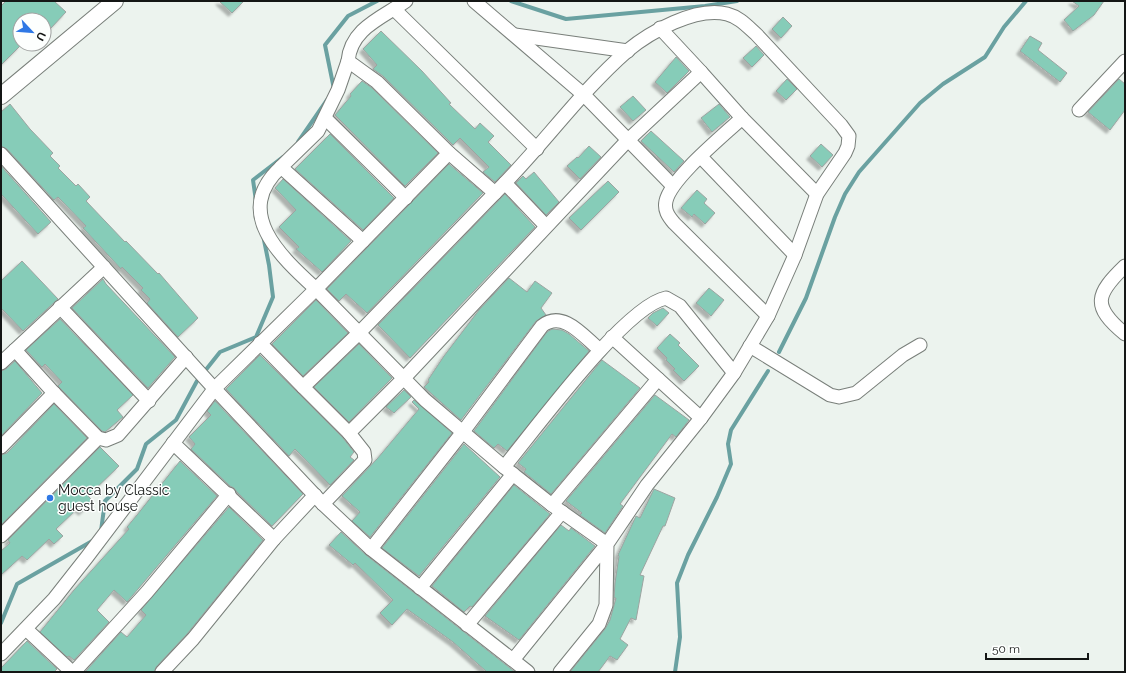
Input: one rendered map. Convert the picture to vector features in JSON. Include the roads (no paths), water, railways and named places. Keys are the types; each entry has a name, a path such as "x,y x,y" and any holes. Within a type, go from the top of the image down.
{"street":[{"path":"1,96 116,1"},
{"path":"406,1 358,34 349,51 348,61 325,118 318,131 270,178 261,194 260,209 262,221 269,237 283,256 404,378 462,433 557,509 606,544"},
{"path":"474,1 584,95 672,186"},
{"path":"394,9 538,149"},
{"path":"303,387 359,333 538,149 584,95 628,51 660,28 690,17 717,12 736,17 756,34 849,136 848,146 845,153 817,194 795,255 768,316 734,373 702,418 647,485 606,544 513,660"},
{"path":"660,28 742,118 817,194"},
{"path":"514,35 628,51"},
{"path":"348,61 377,82 450,153 495,193"},
{"path":"1079,110 1125,61"},
{"path":"349,433 404,378 627,141 701,72"},
{"path":"325,118 406,198"},
{"path":"742,118 672,186 666,201 668,216 768,316"},
{"path":"1,654 26,629 87,557 174,443 213,387 316,289 450,153"},
{"path":"1,154 188,360 319,500 371,549 528,672"},
{"path":"701,157 795,255"},
{"path":"281,167 363,241"},
{"path":"505,183 546,226"},
{"path":"1125,266 1105,286 1101,298 1106,315 1114,326 1125,334"},
{"path":"1,363 104,267"},
{"path":"420,588 600,350 650,304 666,298 680,306 734,373"},
{"path":"60,307 149,401"},
{"path":"371,549 462,433 542,326 548,321 554,319 570,325 600,350"},
{"path":"612,338 702,418"},
{"path":"162,672 193,640 274,538 365,460 364,452 349,433 260,343"},
{"path":"750,346 830,394 839,397 856,393 903,355 920,345"},
{"path":"15,350 98,438 106,440 118,434 188,360"},
{"path":"467,625 658,379"},
{"path":"1,447 54,393"},
{"path":"1,536 98,438"},
{"path":"174,443 274,538"},
{"path":"26,629 73,672 147,592 229,494"},
{"path":"560,672 599,624 602,617 606,605 606,544"}],"waterway":[{"path":"334,89 325,45 348,16 377,1"},
{"path":"511,1 566,19 705,6 737,1"},
{"path":"779,352 806,298 835,217 845,194 859,172 920,103 943,84 985,57 1004,27 1026,1"},
{"path":"298,142 327,100"},
{"path":"256,201 253,180 283,157"},
{"path":"101,531 105,501 137,469 146,444 176,420 197,381 220,352 256,337 273,297 263,235"},
{"path":"675,672 680,637 677,583 688,555 717,497 731,464 728,444 731,430 768,371"},
{"path":"1,623 17,584 94,540"}],"place":[{"name":"Mocca by Classic guest house","path":"50,498"}]}
